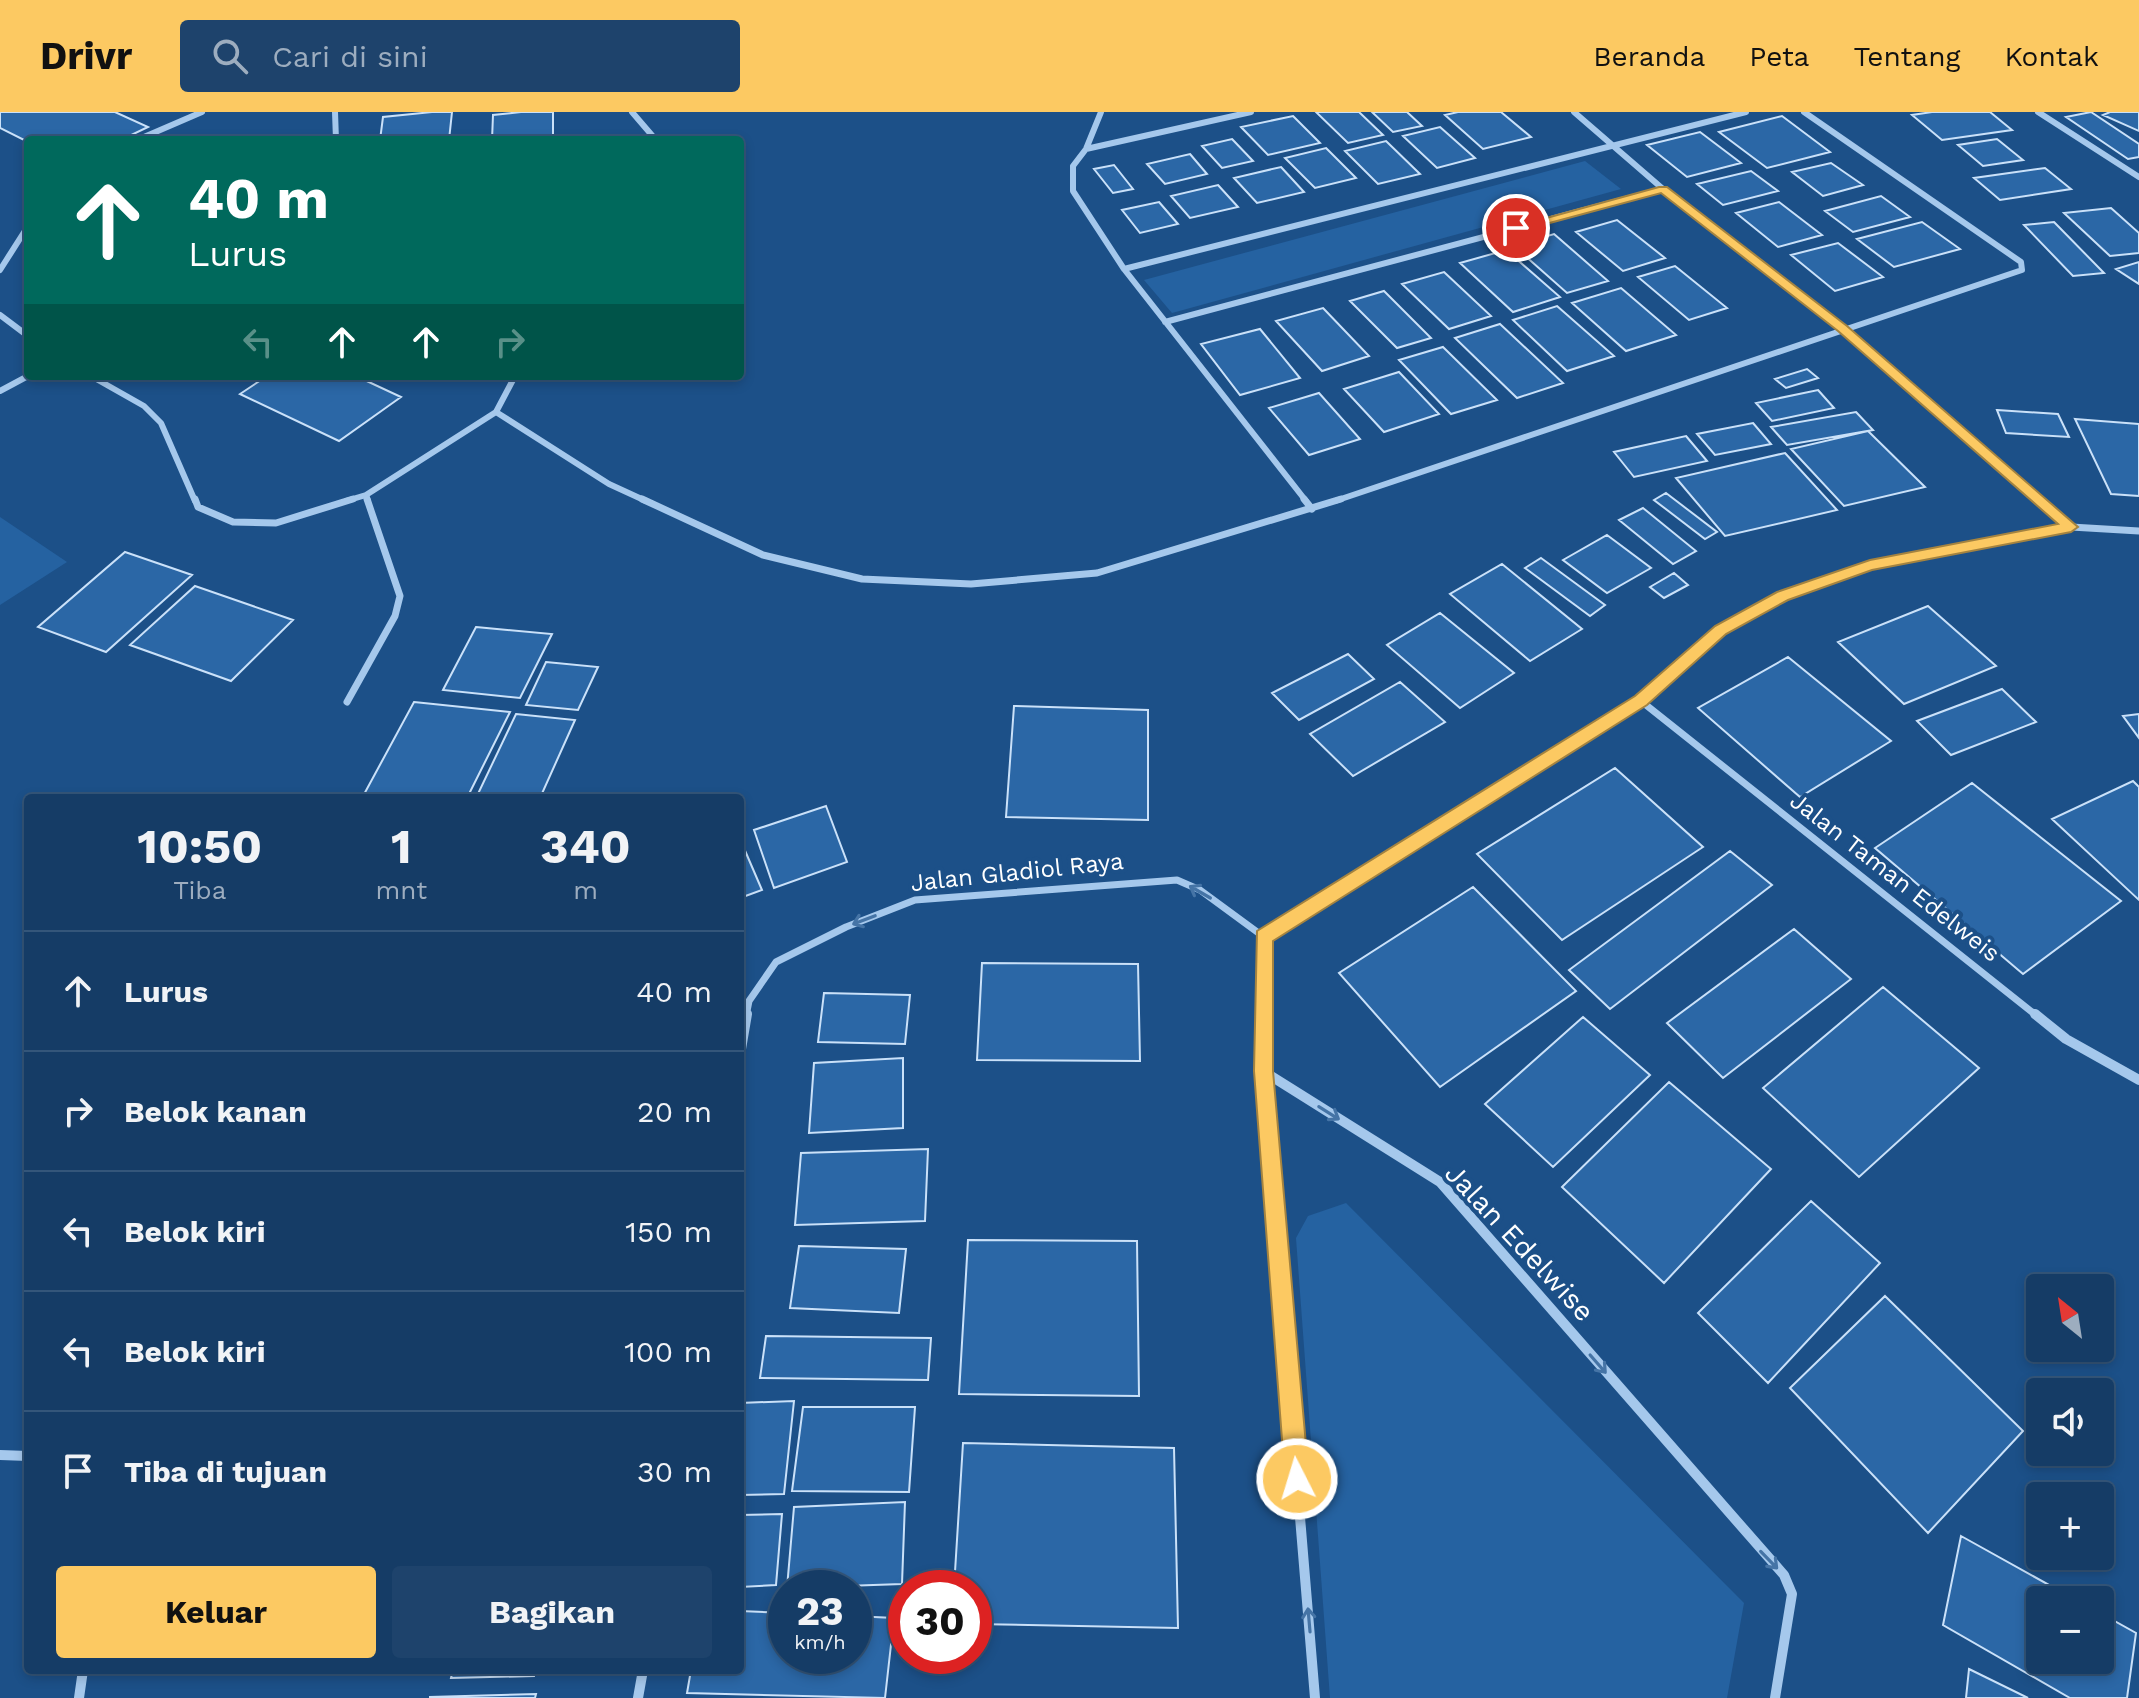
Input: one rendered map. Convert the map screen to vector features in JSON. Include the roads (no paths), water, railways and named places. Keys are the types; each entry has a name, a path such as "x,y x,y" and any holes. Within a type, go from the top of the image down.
{"street":[{"path":"146,136 202,112"},
{"path":"335,112 336,136"},
{"path":"632,112 653,136"},
{"path":"1101,112 1086,149 1073,166 1073,191 1124,269 1312,509"},
{"path":"1086,149 1251,112"},
{"path":"1574,112 1663,189 1842,328 2071,527"},
{"path":"1124,269 1746,112"},
{"path":"496,412 609,484 749,548 862,579 971,584 1097,573 1312,509 1681,387 1842,328 2017,275 2023,266 1804,112"},
{"path":"2038,112 2139,177"},
{"path":"1165,322 1663,189"},
{"path":"0,270 24,232"},
{"path":"0,315 24,333"},
{"path":"0,391 24,378"},
{"path":"98,380 144,406 161,423 198,507 233,522 276,523 366,495 496,412 513,380"},
{"path":"347,702 395,616 400,596 366,495"},
{"path":"1315,1698 1263,1071 1264,937 1641,701 1721,630 1782,596 1870,565 2071,527 2139,531"},
{"name":"Jalan Taman Edelweis","path":"1641,701 2066,1039 2135,1077 2139,1068"},
{"name":"Jalan Gladiol Raya","path":"744,1031 749,1001 776,962 846,927 915,900 1177,880 1200,890 1264,937"},
{"name":"Jalan Edelwise","path":"1263,1071 1440,1182 1784,1575 1792,1594 1775,1698"},
{"path":"0,1455 24,1456"},
{"path":"79,1698 82,1674"},
{"path":"638,1698 642,1674"}]}
